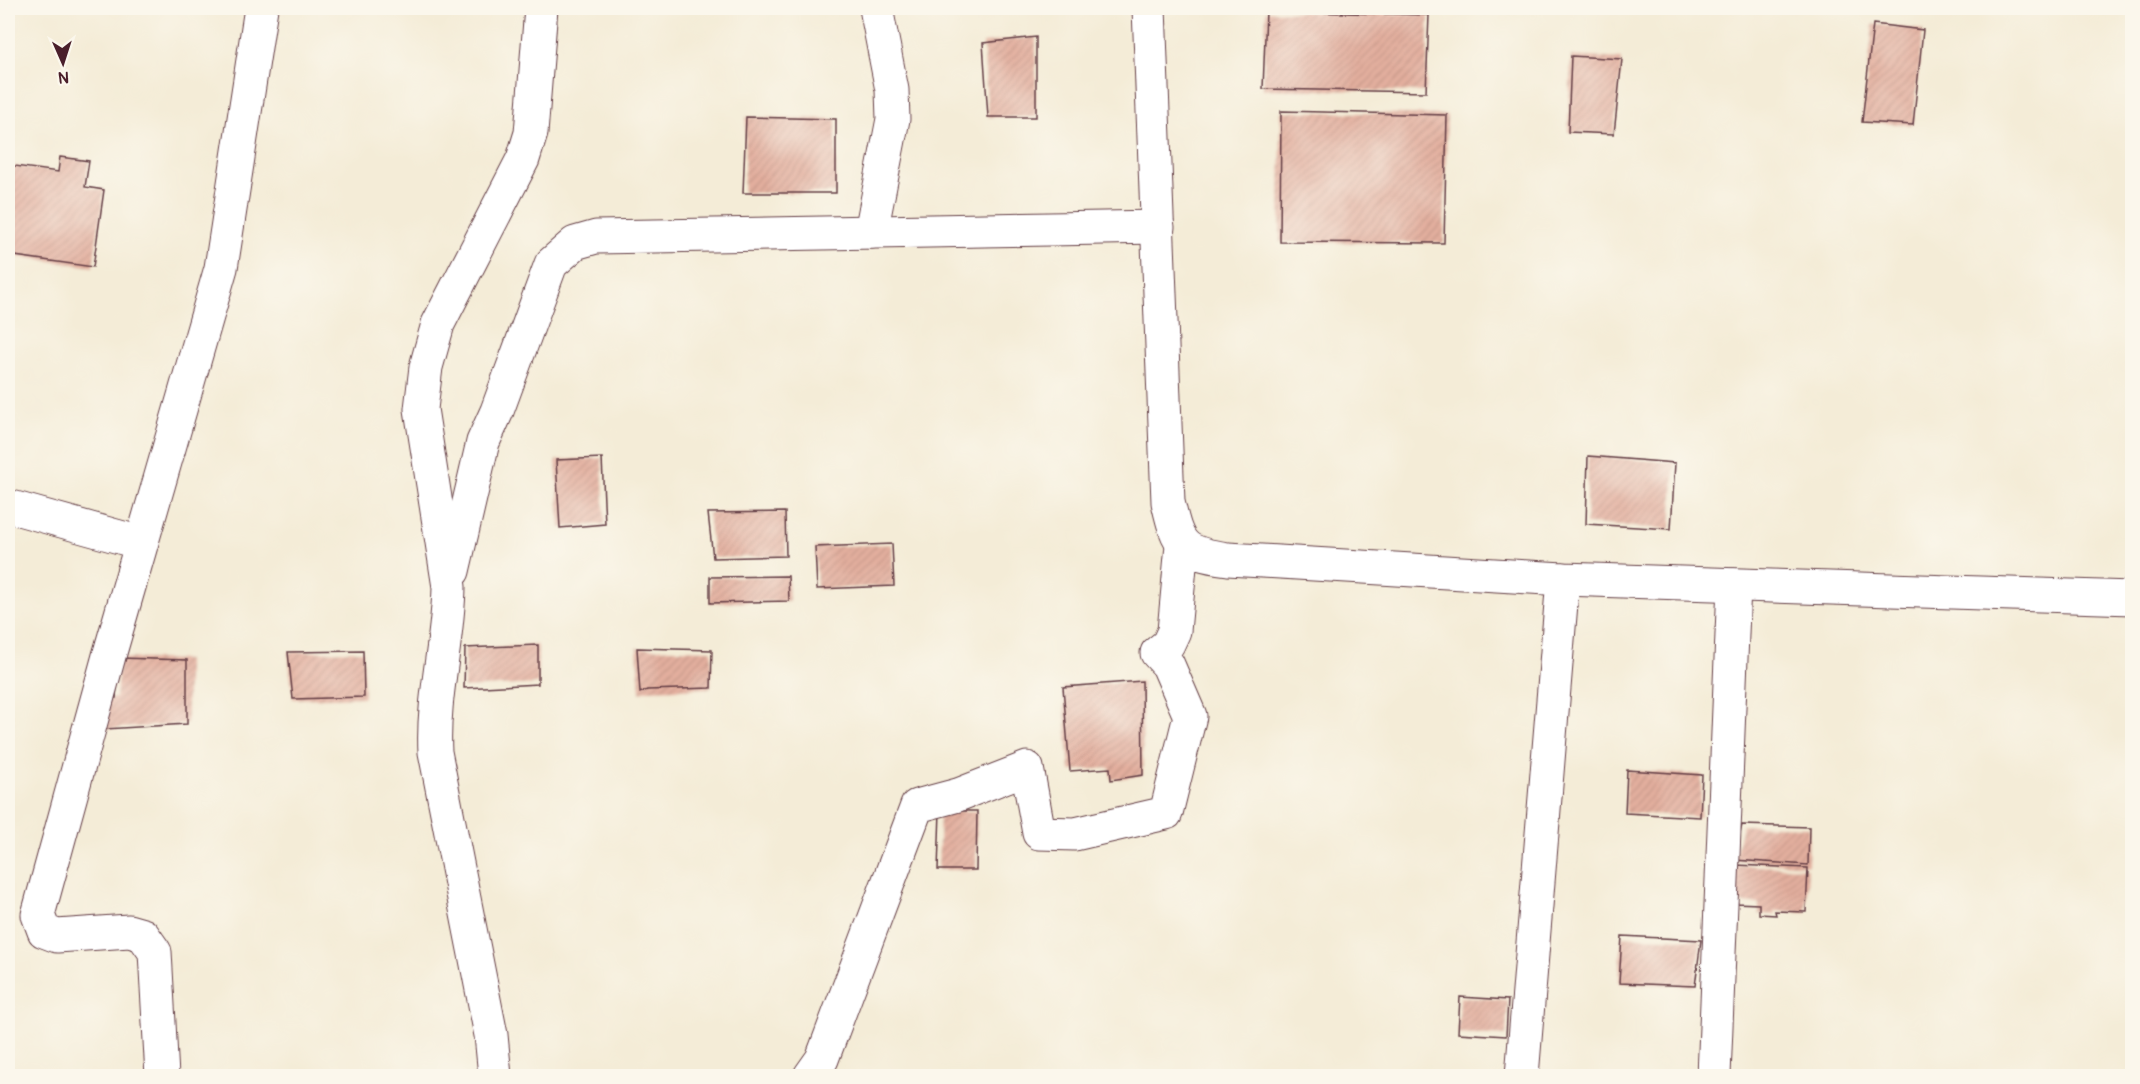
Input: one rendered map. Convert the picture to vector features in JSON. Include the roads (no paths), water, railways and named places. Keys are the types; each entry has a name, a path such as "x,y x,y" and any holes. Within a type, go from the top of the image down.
{"street":[{"path":"162,1077 155,952 143,935 129,931 57,936 44,930 38,915 141,543 221,268 261,8"},
{"path":"495,1077 491,1035 435,752 434,731 449,616 449,587 421,409 426,367 438,324 523,159 531,133 541,8"},
{"path":"871,232 893,119 892,90 876,8"},
{"path":"810,1077 822,1059 917,806 958,795 1027,768 1039,833 1075,834 1166,813 1190,716 1168,665 1157,653 1168,644 1174,632 1182,545 1174,527 1168,502 1149,8"},
{"path":"449,587 483,442 551,264 574,243 596,237 1158,227"},
{"path":"8,506 141,543"},
{"path":"1182,545 1206,556 1228,559 1563,579 2133,598"},
{"path":"1522,1077 1563,579"},
{"path":"1714,1077 1734,585"}]}
